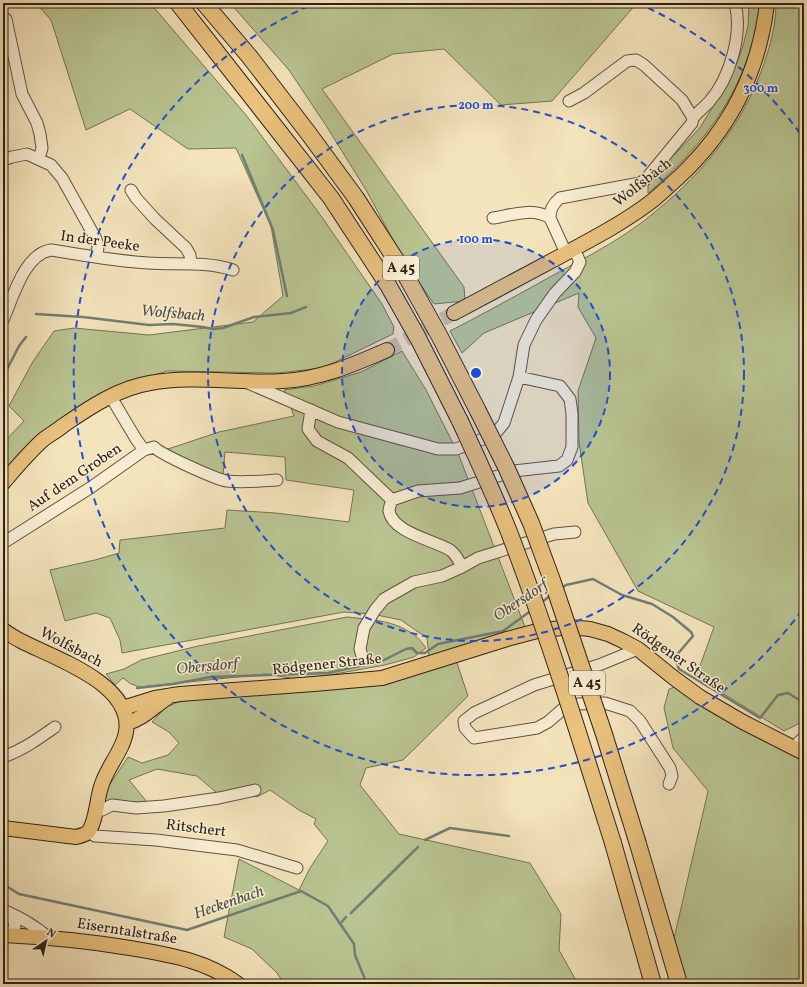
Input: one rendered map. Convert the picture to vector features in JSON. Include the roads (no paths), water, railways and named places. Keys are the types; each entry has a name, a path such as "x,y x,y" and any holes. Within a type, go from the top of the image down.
{"highway":[{"name":"A 45","path":"178,3 331,198 388,285 418,338 460,421 508,531 557,668 613,843 653,984"},
{"name":"A 45","path":"204,3 249,56 310,134 356,198 405,274 440,337 507,469 539,546 602,726 679,984"}],"main road":[{"name":"Wolfsbach","path":"454,314 607,231 653,201 689,168 718,134 732,113 750,75 756,59 764,26 767,3"},
{"path":"3,483 23,460 45,439 84,411 111,396 135,387 164,381 284,381 315,377 353,365 387,350"},
{"name":"Rödgener Straße","path":"123,708 155,698 180,694 382,678 507,639 551,629 569,627 590,629 608,634 638,649 700,697 798,751"},
{"name":"Wolfsbach","path":"3,630 21,641 63,660 89,676 116,697 123,708 127,723"},
{"name":"Rödgener Straße","path":"127,723 142,717 171,696"},
{"path":"3,828 76,836 89,832 104,777 125,740 127,723"},
{"name":"Eiserntalstraße","path":"6,935 48,937 95,942 171,955 194,961 212,968 238,984"}],"street":[{"path":"550,218 552,207 560,198 633,185 646,179 718,89 732,57 737,38 738,19 735,3"},
{"path":"6,19 22,94 37,123 40,134 42,148 39,159"},
{"path":"569,101 584,93 627,61 636,60 644,65 682,100 694,118"},
{"path":"3,160 27,154 51,165 62,178 96,239 98,246 96,257"},
{"path":"131,190 136,198 155,219 186,248 190,255 191,264"},
{"path":"245,382 338,422 438,449 456,449 494,435 504,423 519,377 524,345 536,320 555,293 575,272 580,262 570,251 550,218 542,213 532,211 493,218"},
{"name":"In der Peeke","path":"3,320 24,272 34,258 44,251 51,250 96,257 171,265 208,264 233,270"},
{"path":"392,500 418,491 460,488 514,471 559,466 567,460 572,448 572,414 570,399 560,386 519,377"},
{"path":"111,396 144,450 154,448 176,460 227,482 277,480"},
{"path":"311,410 308,429 317,441 348,458 392,500"},
{"name":"Auf dem Groben","path":"3,543 90,488 144,450"},
{"path":"392,500 389,510 393,520 397,524 402,528 451,551 459,560 462,567"},
{"path":"363,659 360,649 364,628 384,599 414,582 442,576 478,558 554,534 575,532"},
{"path":"638,649 600,665 539,683 474,713 464,721 465,728 474,738 538,728 548,722 564,708 578,704 605,703 630,711 640,721 670,768 672,776 669,784"},
{"path":"3,757 18,752 55,727"},
{"path":"798,751 804,737"},
{"path":"95,810 102,810 112,805 136,808 164,806 219,798 255,790"},
{"name":"Ritschert","path":"89,832 95,836 156,840 237,850 298,868"},
{"path":"5,912 13,918 15,926 6,935"},
{"path":"5,912 21,918 48,937"}],"waterway":[{"path":"3,59 7,57 9,53"},
{"path":"3,69 4,122 7,147"},
{"path":"242,155 273,230 287,296"},
{"name":"Wolfsbach","path":"36,314 83,317 149,325 173,324 213,329 223,328 254,317 291,313 306,307"},
{"path":"3,377 19,346 26,337"},
{"name":"Obersdorf","path":"560,589 566,585 593,579 622,595 652,604 673,617 691,632 693,636 675,657 679,669 760,718 778,695 788,693 804,703"},
{"name":"Obersdorf","path":"541,603 551,595"},
{"name":"Obersdorf","path":"137,688 173,684 211,677 328,673 382,661 406,649 412,648 417,653 425,653 438,644 503,631 532,610"},
{"path":"425,840 450,828 509,836"},
{"path":"351,913 418,847"},
{"name":"Heckenbach","path":"3,884 19,894 187,930 301,891 328,906 354,944 355,955 367,984"},
{"path":"340,924 346,917"}],"tunnel":[{"path":"387,350 454,313"}]}
